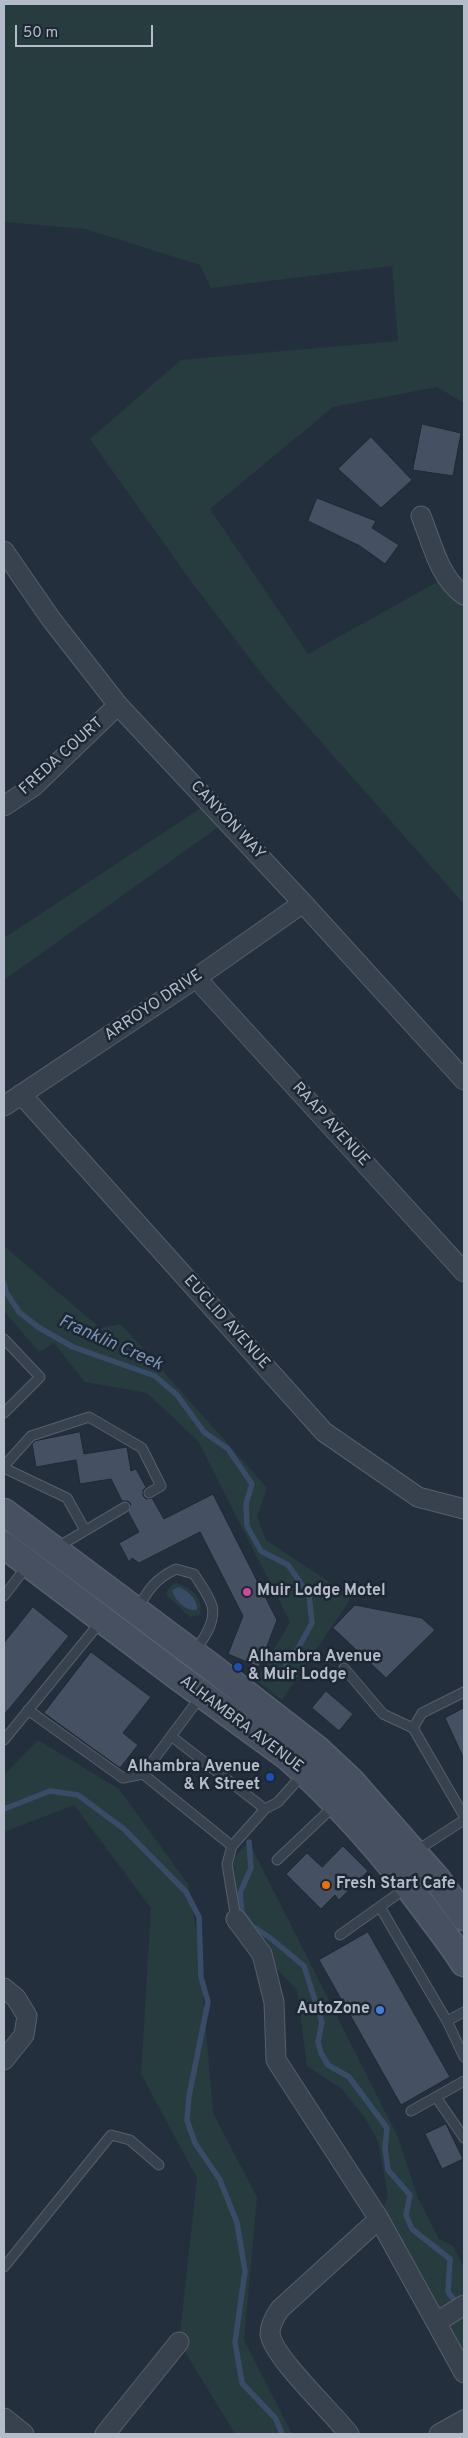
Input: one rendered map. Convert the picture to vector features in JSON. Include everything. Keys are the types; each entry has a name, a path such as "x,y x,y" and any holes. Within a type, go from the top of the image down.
{"main road":[{"name":"ALHAMBRA AVENUE","path":"4,1512 191,1654 210,1666 318,1750 351,1781 437,1878 464,1917"},
{"name":"ALHAMBRA AVENUE","path":"4,1546 203,1693 305,1772 336,1804 409,1887 464,1963"}],"street":[{"path":"421,516 446,577 464,595"},
{"name":"CANYON WAY","path":"4,551 51,619 118,705 303,903 464,1080"},
{"name":"FREDA COURT","path":"4,806 34,786 118,705"},
{"name":"ARROYO DRIVE","path":"4,1106 196,978 303,903"},
{"name":"RAAP AVENUE","path":"196,978 464,1272"},
{"name":"EUCLID AVENUE","path":"21,1094 324,1432 418,1497 464,1509"},
{"path":"236,1919 262,1954 274,2002 276,2060 379,2219 464,2373"},
{"path":"4,1988 16,1998 27,2016 24,2035 4,2060"},
{"path":"349,2434 296,2374 276,2347 270,2334 273,2319 280,2309 379,2219"},
{"path":"437,2322 459,2308"},
{"path":"105,2434 178,2342"},
{"path":"4,2418 24,2434"},
{"path":"439,2434 464,2420"}],"lane":[{"path":"4,1339 40,1377 4,1413"},
{"path":"84,1530 67,1498 4,1467 31,1436 89,1418 142,1448 161,1486 149,1492"},
{"path":"54,1550 84,1530 125,1507"},
{"path":"4,1596 29,1564"},
{"path":"136,1612 150,1588 160,1576 176,1569 194,1574 212,1607 210,1626 204,1640 191,1654"},
{"path":"4,1740 102,1620"},
{"path":"344,1668 383,1714 413,1728 464,1816"},
{"path":"413,1728 422,1713 464,1692"},
{"path":"28,1710 123,1778 143,1774 203,1693"},
{"path":"171,1736 265,1809"},
{"path":"236,1919 227,1864 232,1846 265,1809 278,1802 305,1772"},
{"path":"143,1774 232,1846"},
{"path":"277,1860 336,1804"},
{"path":"414,1852 464,1820"},
{"path":"340,1935 409,1887"},
{"path":"380,1907 447,2021 464,2057"},
{"path":"447,2021 464,2012"},
{"path":"411,2111 464,2081"},
{"path":"436,2097 464,2138"},
{"path":"4,2267 111,2135 130,2140 159,2164"}],"green space":[{"path":"4,4 464,4 464,403 437,387 333,407 210,509 308,654 446,577 464,595 464,904 264,677 190,580 90,439 181,360 398,341 392,266 211,288 200,265 85,229 4,222"},
{"path":"210,802 227,821 4,980 4,938"},
{"path":"4,1246 100,1328 121,1324 267,1488 257,1517 266,1540 352,1597 282,1700 256,1680 290,1622 198,1441 147,1393 85,1382 54,1343 39,1352 4,1311"},
{"path":"175,1583 186,1587 195,1594 200,1603 200,1615 190,1617 166,1595 168,1589"},
{"path":"38,1740 119,1789 188,1884 199,1947 213,2113 257,2197 244,2340 292,2434 235,2434 179,2342 197,2178 141,2074 151,1908 74,1805 4,1832 4,1775"},
{"path":"249,1842 398,2137 418,2198 439,2239 453,2246 464,2267 464,2373 379,2219 388,2196 378,2141 365,2118 342,2089 307,2066 297,1990 262,1954 236,1919 227,1864"}],"water":[{"path":"179,1587 192,1596 196,1602 197,1610 188,1609 175,1598 172,1590"}],"building":[{"path":"422,424 461,433 453,476 413,470"},
{"path":"371,437 412,480 381,508 338,469"},
{"path":"317,498 376,521 372,528 399,545 385,564 360,546 308,521"},
{"name":"Muir Lodge Motel","path":"80,1432 84,1454 127,1447 131,1471 136,1469 146,1487 143,1490 143,1496 146,1499 152,1498 164,1519 213,1494 277,1620 259,1667 228,1654 243,1616 200,1532 139,1563 132,1558 129,1562 119,1543 139,1532 128,1512 131,1504 128,1501 122,1501 111,1479 80,1484 76,1460 36,1467 32,1444 35,1441"},
{"path":"355,1605 422,1618 435,1630 386,1678 333,1628"},
{"path":"33,1607 69,1636 4,1715 4,1643"},
{"path":"91,1652 151,1697 123,1733 138,1745 120,1768 44,1713"},
{"path":"326,1691 353,1714 339,1731 312,1708"},
{"path":"464,1708 464,1759 445,1718"},
{"name":"Fresh Start Cafe","path":"343,1846 368,1871 339,1900 335,1895 321,1909 286,1874 307,1853 322,1867"},
{"path":"368,1932 450,2077 401,2105 319,1960"},
{"path":"446,2124 463,2159 442,2169 425,2134"}],"waterway":[{"name":"Franklin Creek","path":"4,1283 6,1292 19,1312 38,1327 73,1347 155,1376 177,1395 204,1432 228,1449 252,1484 246,1504 247,1526 261,1551 288,1565 309,1595 312,1623 297,1650 285,1660 289,1675"},
{"path":"4,1809 50,1791 78,1795 124,1829 186,1892 199,1917 201,1977 208,2002 189,2096 187,2120 195,2143 220,2180 237,2223 245,2271 235,2342 242,2383 276,2419 282,2434"},
{"name":"Franklin Creek","path":"249,1842 251,1868 240,1893 242,1912 252,1926 269,1937 304,1966 322,2022 318,2042 321,2053 328,2065 349,2077 387,2128 385,2148 388,2170 410,2195 406,2215 412,2229 450,2259 448,2292 459,2306"}],"place":[{"name":"Muir Lodge Motel","path":"247,1592"},
{"name":"Alhambra Avenue & Muir Lodge","path":"238,1667"},
{"name":"Alhambra Avenue & K Street","path":"270,1777"},
{"name":"Fresh Start Cafe","path":"326,1885"},
{"name":"AutoZone","path":"380,2010"}]}
